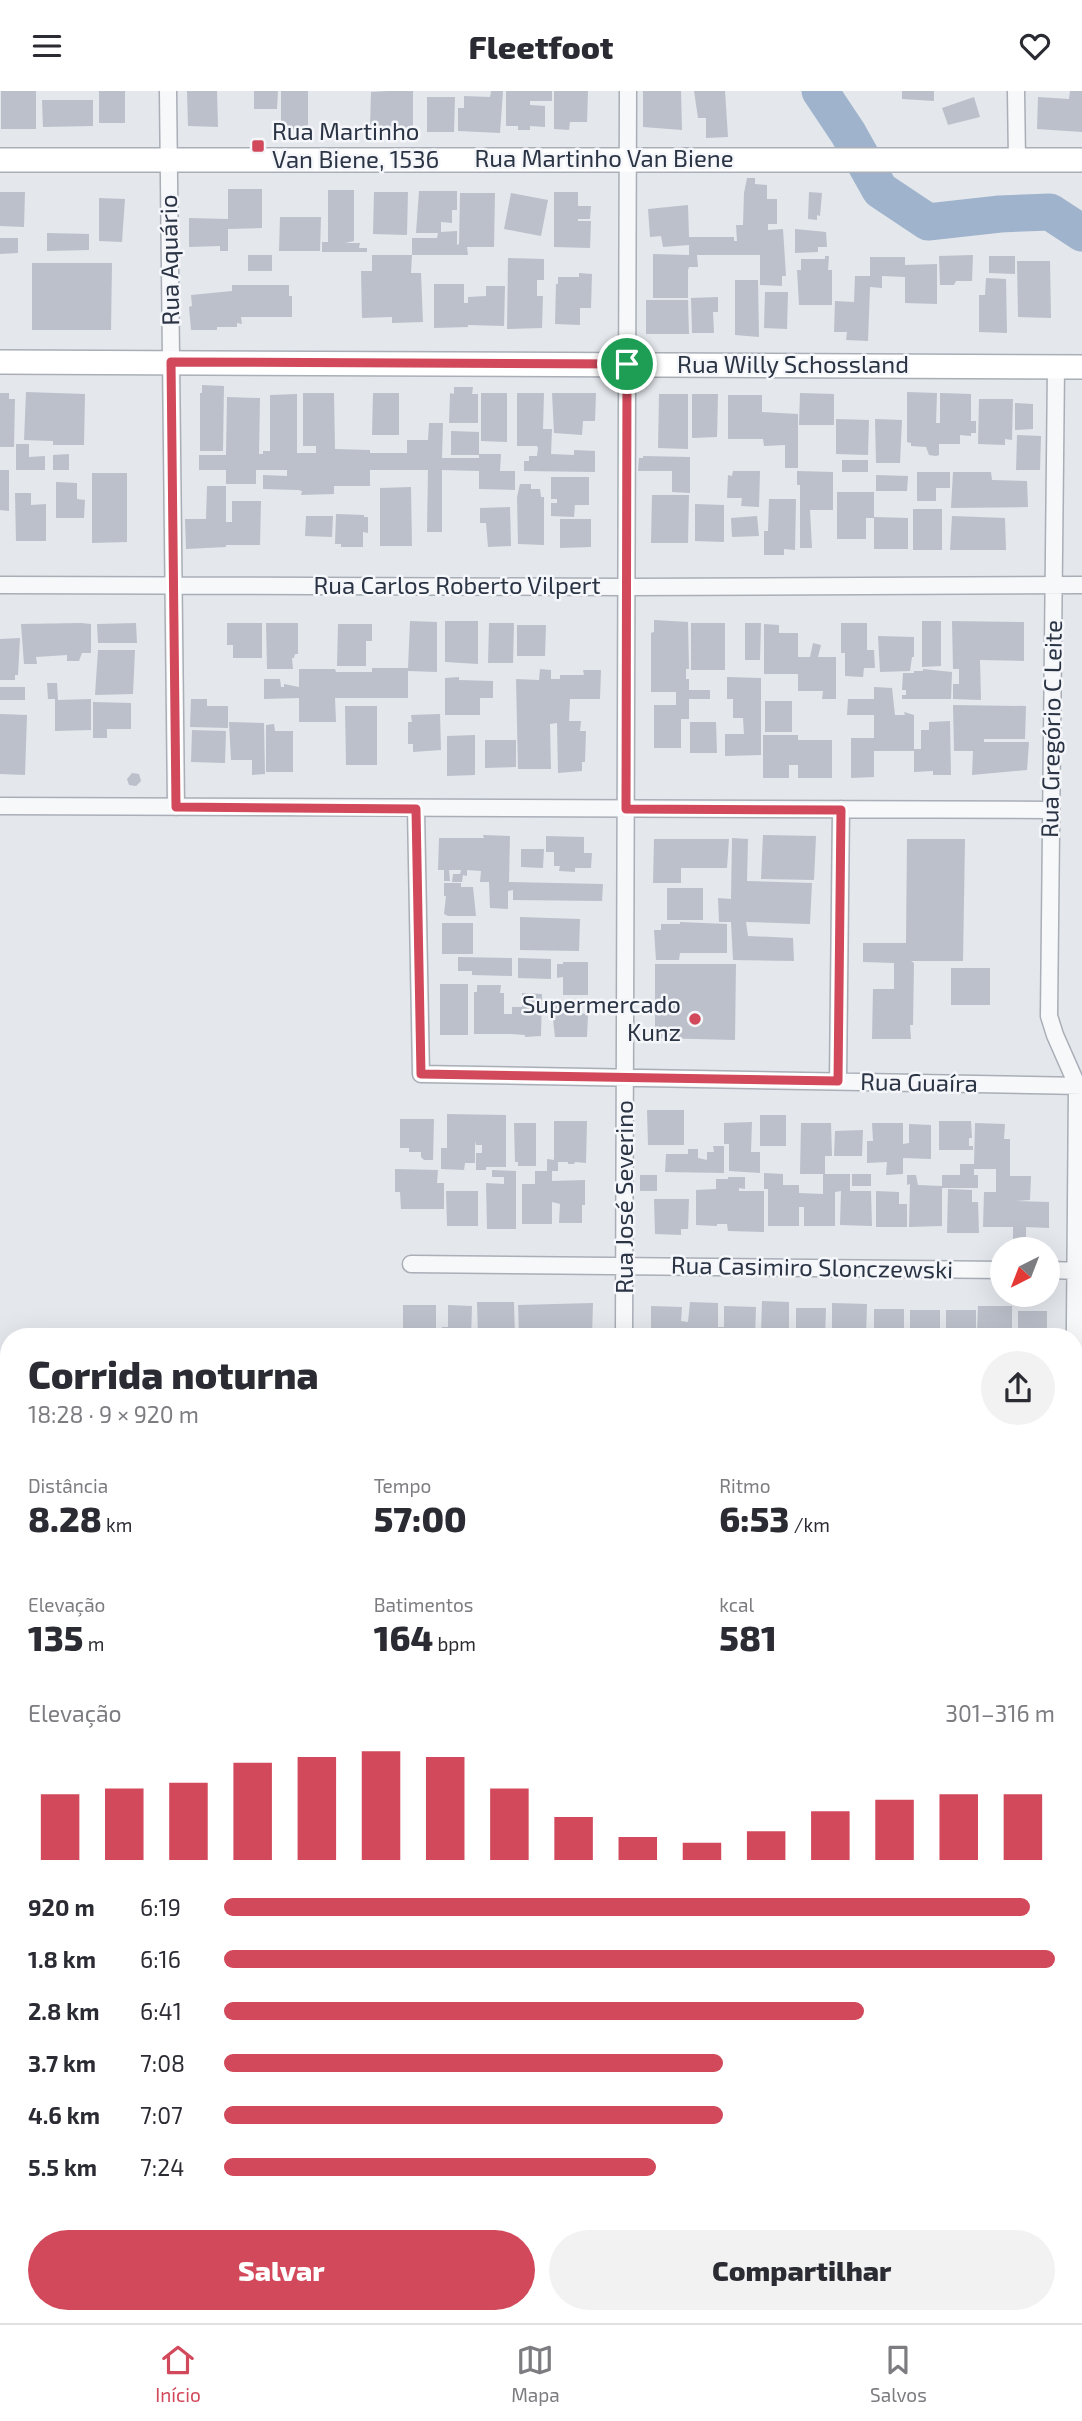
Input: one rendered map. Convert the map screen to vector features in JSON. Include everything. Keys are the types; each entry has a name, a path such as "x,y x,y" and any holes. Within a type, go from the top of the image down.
{"street":[{"name":"Rua Aquário","path":"168,91 176,807"},
{"name":"Rua José Severino","path":"624,1328 628,91"},
{"path":"1016,91 1017,160"},
{"name":"Rua Martinho Van Biene","path":"0,160 1082,160"},
{"name":"Rua Willy Schossland","path":"0,362 1071,367"},
{"name":"Rua Gregório C Leite","path":"1071,367 1068,585 1051,810 1049,1016 1055,1035 1080,1084 1077,1328"},
{"name":"Rua Carlos Roberto Vilpert","path":"0,585 1068,585"},
{"path":"0,806 1051,810"},
{"name":"Rua Guaíra","path":"416,809 421,1074 1080,1084"},
{"path":"838,1081 841,810"},
{"name":"Rua Casimiro Slonczewski","path":"411,1264 990,1270"},
{"path":"1060,1271 1079,1271"}],"building":[{"path":"1,91 36,91 36,129 1,129"},
{"path":"99,91 125,91 125,123 99,123"},
{"path":"187,91 217,91 218,127 188,126"},
{"path":"254,91 278,91 277,109 254,109"},
{"path":"281,91 308,91 308,129 281,129"},
{"path":"413,91 413,130 370,130 371,92"},
{"path":"491,91 503,91 500,133 458,131 458,108 464,108 464,96 490,97"},
{"path":"506,91 552,91 552,101 530,101 530,105 545,106 545,127 530,126 530,130 518,130 518,126 506,126"},
{"path":"554,91 588,91 587,122 570,122 569,130 554,129"},
{"path":"643,91 681,91 682,130 643,127"},
{"path":"694,91 725,91 728,137 706,138 706,118 698,118"},
{"path":"902,91 934,91 934,101 902,99"},
{"path":"1070,91 1082,91 1082,132 1037,129 1038,97 1069,99"},
{"path":"427,97 455,97 454,132 427,132"},
{"path":"974,97 980,117 948,125 942,108"},
{"path":"42,100 93,100 93,126 43,127"},
{"path":"747,178 755,178 755,184 767,185 767,199 777,199 777,224 768,224 768,230 783,229 786,276 782,276 782,286 760,285 760,255 697,255 698,267 689,267 688,270 688,298 653,298 653,254 689,255 689,245 663,247 661,236 650,237 648,209 688,205 689,237 734,237 734,241 737,241 736,225 743,225"},
{"path":"228,189 262,189 262,228 228,229 228,251 220,251 220,246 189,247 189,218 228,219"},
{"path":"328,190 354,190 354,241 345,243 360,243 359,248 367,248 367,252 322,252 322,242 328,242"},
{"path":"419,191 457,191 457,210 452,210 452,223 441,222 441,232 457,231 457,245 460,193 495,193 494,247 467,247 468,255 412,255 412,238 437,238 438,233 416,233"},
{"path":"0,192 25,192 24,227 0,226"},
{"path":"374,192 408,192 407,235 373,234"},
{"path":"554,192 578,192 578,206 591,206 590,219 578,219 591,221 590,248 554,247"},
{"path":"809,192 822,193 820,216 817,215 817,220 808,219"},
{"path":"511,193 548,200 541,236 504,229"},
{"path":"99,198 125,199 122,242 99,241"},
{"path":"280,217 321,217 320,251 279,251"},
{"path":"795,229 826,232 827,247 818,247 818,252 795,253"},
{"path":"47,233 89,234 89,250 47,251"},
{"path":"0,238 18,238 18,253 0,254"},
{"path":"248,255 272,255 272,271 248,271"},
{"path":"372,255 412,255 411,273 421,273 423,322 392,323 392,317 362,318 361,271 372,271"},
{"path":"973,255 972,281 940,285 939,256"},
{"path":"825,256 829,256 828,270 832,270 832,305 799,305 797,270 801,270 801,259 825,259"},
{"path":"989,256 1015,256 1015,274 989,273"},
{"path":"870,257 905,257 905,265 937,264 937,304 905,303 905,277 882,276 882,288 870,287 868,341 846,340 847,332 834,332 835,301 854,302 855,276 870,276"},
{"path":"508,258 544,259 544,280 537,280 537,296 543,296 542,328 507,329"},
{"path":"1017,261 1050,261 1051,318 1018,317"},
{"path":"32,263 112,263 111,330 32,330"},
{"path":"579,273 592,274 591,308 580,308 580,325 555,324 558,277 579,277"},
{"path":"986,278 1006,279 1007,333 979,332 979,295 985,295"},
{"path":"735,280 758,280 759,337 735,335"},
{"path":"434,284 464,284 464,303 468,303 468,297 486,296 486,286 505,286 504,326 434,328"},
{"path":"232,285 289,285 292,317 241,317 242,324 237,323 237,327 191,330 191,295 232,291"},
{"path":"765,292 788,292 787,329 764,328"},
{"path":"718,297 718,312 713,312 714,333 692,333 691,298"},
{"path":"646,300 688,300 689,334 646,334"},
{"path":"202,385 224,386 223,451 200,451"},
{"path":"454,387 473,387 472,394 478,394 478,423 449,423 450,393 454,394"},
{"path":"26,392 85,394 84,445 53,445 53,441 24,440"},
{"path":"907,392 937,393 936,423 940,423 940,393 971,394 971,421 976,421 976,433 971,433 971,436 960,435 960,444 939,444 939,455 936,456 929,455 926,447 911,446 911,443 907,442"},
{"path":"0,393 9,393 9,399 15,399 14,447 0,447"},
{"path":"303,393 334,393 335,449 407,453 407,440 428,440 429,423 443,423 442,458 479,458 479,455 451,455 451,431 479,432 479,454 501,454 500,471 515,471 515,490 479,489 479,471 442,470 442,532 427,532 428,470 370,470 370,486 334,486 334,494 301,495 302,491 298,490 263,489 263,475 287,476 287,470 256,470 256,484 226,484 226,470 199,470 199,455 226,455 227,397 260,398 259,454 263,454 263,451 270,451 270,395 297,394 297,453 316,453 316,446 303,446"},
{"path":"373,393 399,393 399,435 372,435"},
{"path":"481,393 507,393 507,442 481,441"},
{"path":"517,393 544,393 543,429 552,429 551,454 574,455 574,450 595,451 595,472 524,471 524,461 529,461 529,456 537,456 538,448 517,446"},
{"path":"552,393 596,393 595,421 583,421 582,435 554,433"},
{"path":"800,393 834,394 834,425 799,425"},
{"path":"659,394 688,394 688,449 658,448"},
{"path":"692,394 718,394 717,437 692,438"},
{"path":"728,395 762,395 762,412 798,414 798,468 785,468 785,445 764,446 763,439 728,439"},
{"path":"979,399 1013,399 1012,440 1005,439 1005,445 978,444"},
{"path":"1015,403 1033,404 1033,429 1015,430"},
{"path":"836,419 869,420 868,455 836,454"},
{"path":"875,419 902,420 900,463 876,463"},
{"path":"1017,435 1041,436 1040,470 1016,470"},
{"path":"16,444 29,444 29,457 45,456 45,470 16,470"},
{"path":"69,454 69,470 53,470 53,455"},
{"path":"690,457 690,493 672,492 672,471 638,471 639,458"},
{"path":"842,460 868,460 868,472 842,472"},
{"path":"0,470 9,470 9,511 0,510"},
{"path":"733,471 760,471 759,507 741,506 742,498 727,498 728,475 732,476"},
{"path":"797,471 833,472 833,510 810,510 812,548 800,548 800,485 797,485"},
{"path":"917,472 950,472 950,488 936,488 936,501 917,501"},
{"path":"953,472 991,472 992,480 1027,481 1028,507 951,508"},
{"path":"92,473 127,473 127,542 92,543"},
{"path":"876,475 908,476 907,491 876,491"},
{"path":"551,477 589,477 589,505 575,505 574,517 551,516 551,503 557,503 557,499 551,499"},
{"path":"56,482 77,483 77,499 85,500 84,518 56,518"},
{"path":"520,484 531,484 531,489 540,489 541,497 544,497 544,545 518,544 517,497"},
{"path":"207,486 226,486 226,522 232,522 232,501 261,501 260,545 186,549 185,519 206,519"},
{"path":"411,487 412,546 380,546 380,488"},
{"path":"837,492 874,492 874,517 908,518 908,549 874,549 874,518 866,518 866,539 837,539"},
{"path":"15,493 31,493 31,505 46,504 46,541 16,541"},
{"path":"652,495 689,495 688,543 651,543"},
{"path":"769,499 796,499 795,550 784,549 784,555 764,555 764,531 768,531"},
{"path":"695,504 724,505 724,542 695,541"},
{"path":"510,507 511,546 488,547 486,523 480,523 480,508"},
{"path":"913,509 942,509 942,550 913,550"},
{"path":"336,514 368,517 368,533 363,532 363,547 341,547 341,544 335,544"},
{"path":"306,516 333,516 332,537 305,536"},
{"path":"757,516 759,536 732,537 731,518"},
{"path":"952,516 1005,518 1006,550 950,550"},
{"path":"560,519 591,519 591,547 560,548"},
{"path":"654,620 688,622 689,669 686,669 686,679 689,679 689,690 710,690 710,699 689,699 689,719 681,719 681,748 654,748 654,705 676,705 676,692 651,692 651,633 654,632"},
{"path":"410,621 437,622 437,672 408,671 408,698 335,698 336,722 299,722 299,698 264,699 264,679 280,679 281,687 284,687 284,684 299,687 299,669 372,672 372,668 408,668"},
{"path":"445,621 478,621 478,664 445,662"},
{"path":"922,621 941,621 941,666 922,667"},
{"path":"952,621 1024,622 1024,661 980,660 981,700 953,699 953,684 959,684 959,669 953,669"},
{"path":"136,623 137,643 98,643 97,624"},
{"path":"227,623 262,623 262,658 233,658 233,645 227,645"},
{"path":"266,623 298,623 298,654 292,658 293,669 267,669"},
{"path":"489,623 514,623 513,663 488,663"},
{"path":"691,623 725,623 725,670 691,670"},
{"path":"745,623 761,623 760,660 745,660"},
{"path":"841,623 867,623 867,650 874,650 875,668 864,668 863,677 845,676 845,653 841,653"},
{"path":"21,624 91,624 91,653 82,653 79,661 67,661 67,655 36,657 37,664 24,664"},
{"path":"338,624 372,624 372,641 366,641 366,666 337,666"},
{"path":"764,624 779,625 779,633 798,633 798,657 810,657 813,643 821,645 818,657 836,657 836,699 822,699 823,691 798,691 798,674 764,674"},
{"path":"517,625 546,625 545,656 517,656"},
{"path":"878,636 914,637 914,657 910,671 880,672"},
{"path":"20,638 18,675 15,675 15,680 0,680 0,639"},
{"path":"98,650 135,650 133,694 95,695"},
{"path":"540,669 551,670 551,679 560,679 560,675 584,675 583,670 601,670 600,699 570,699 569,721 581,721 580,731 586,731 582,771 558,773 557,723 550,724 551,769 518,769 516,679 539,680"},
{"path":"923,669 952,672 951,699 902,699 902,695 906,695 906,690 902,690 903,673 914,673"},
{"path":"459,677 459,680 493,681 493,698 480,698 480,715 445,715 445,678"},
{"path":"727,677 761,678 761,755 725,756 725,734 744,734 743,718 733,718 733,699 727,699"},
{"path":"47,683 57,683 58,700 91,699 91,730 55,731 55,699 48,699"},
{"path":"0,687 25,687 25,700 0,700"},
{"path":"874,687 892,688 895,715 905,715 904,712 914,715 914,749 921,749 921,730 929,730 929,722 950,721 951,775 933,775 933,771 914,772 914,751 874,751 874,777 851,778 851,738 874,738 874,715 847,715 848,699 874,699"},
{"path":"191,699 207,699 207,706 228,706 228,728 190,727"},
{"path":"765,701 792,701 792,732 765,732"},
{"path":"93,702 131,703 131,729 107,729 107,738 93,738"},
{"path":"953,705 1026,706 1025,739 984,739 984,742 1029,742 1027,770 972,775 973,751 954,751"},
{"path":"345,706 377,706 377,765 346,765"},
{"path":"0,714 27,715 25,775 0,774"},
{"path":"440,714 441,750 413,752 413,744 408,744 408,722 412,722 411,715"},
{"path":"229,722 264,723 265,774 252,775 252,760 231,760"},
{"path":"690,722 716,722 717,753 690,753"},
{"path":"274,724 275,731 293,731 293,772 266,772 266,725"},
{"path":"192,730 226,731 225,763 191,762"},
{"path":"475,735 475,775 447,776 447,736"},
{"path":"763,735 798,735 798,740 832,740 832,778 798,778 798,765 789,765 789,778 763,778"},
{"path":"485,740 516,740 516,767 485,768"},
{"path":"132,773 139,774 141,781 136,786 129,785 127,779"},
{"path":"483,835 510,836 509,882 603,884 602,901 513,900 513,890 508,891 508,909 490,908 489,882 480,882 481,871 467,870 467,876 463,875 462,882 452,882 453,874 460,874 461,870 449,870 450,881 444,881 444,870 438,870 439,838 484,838"},
{"path":"763,835 816,836 814,880 761,879"},
{"path":"546,836 584,837 584,853 592,853 591,868 575,868 575,872 559,871 560,866 554,866 554,852 546,852"},
{"path":"732,838 748,839 747,881 812,883 810,924 746,922 748,936 793,938 794,961 733,960 731,922 719,922 718,898 731,899"},
{"path":"654,839 729,839 727,868 681,868 681,883 653,883"},
{"path":"907,839 965,839 963,961 911,961 914,963 911,1039 872,1039 873,989 894,989 894,963 863,962 863,943 906,943"},
{"path":"521,849 544,849 543,868 521,867"},
{"path":"444,883 461,883 461,887 473,887 476,916 444,914"},
{"path":"667,888 703,888 703,920 667,920"},
{"path":"520,917 580,919 579,951 520,950"},
{"path":"442,923 473,923 473,954 442,954"},
{"path":"661,924 727,924 727,953 680,953 679,960 656,960 654,930 661,930"},
{"path":"458,957 512,958 512,976 472,975 472,971 458,971"},
{"path":"518,958 551,959 551,979 518,978"},
{"path":"588,962 588,995 563,995 563,977 557,978 557,964"},
{"name":"Supermercado Kunz","path":"655,964 736,964 735,1040 655,1038"},
{"path":"951,968 990,968 990,1005 951,1005"},
{"path":"440,984 468,984 468,1035 440,1035"},
{"path":"477,985 501,985 500,993 504,993 504,1014 512,1014 512,1007 522,1007 522,993 542,994 541,1036 474,1034 474,992 477,992"},
{"path":"551,1001 576,1002 575,1013 588,1014 587,1037 555,1037"},
{"path":"647,1110 684,1110 684,1145 648,1145"},
{"path":"447,1114 506,1115 506,1167 476,1170 476,1153 482,1153 482,1145 476,1145 475,1141 475,1163 465,1163 464,1170 441,1169 441,1148 447,1148"},
{"path":"760,1115 786,1115 786,1146 760,1146"},
{"path":"400,1119 434,1119 433,1160 424,1160 421,1152 409,1152 409,1148 400,1148"},
{"path":"554,1121 587,1121 586,1163 558,1162 558,1171 552,1171 552,1181 585,1180 582,1223 559,1223 560,1204 552,1202 552,1224 522,1224 522,1184 535,1184 535,1171 547,1171 547,1159 554,1160"},
{"path":"939,1121 971,1121 972,1138 969,1138 969,1146 973,1146 973,1150 939,1150"},
{"path":"752,1122 751,1152 760,1152 760,1173 729,1171 729,1144 724,1144 724,1123"},
{"path":"514,1123 536,1123 536,1166 518,1166 518,1162 515,1162"},
{"path":"801,1123 831,1123 832,1156 825,1156 825,1174 800,1174"},
{"path":"872,1123 903,1123 903,1144 909,1143 909,1124 931,1125 931,1159 903,1158 903,1174 886,1175 887,1162 867,1163 867,1141 873,1141"},
{"path":"975,1123 1005,1124 1004,1139 1010,1139 1010,1176 1031,1176 1030,1200 1014,1201 1049,1202 1049,1228 1026,1227 1026,1237 1013,1237 1013,1227 983,1227 984,1192 996,1192 996,1169 974,1169 974,1175 978,1175 978,1188 942,1188 942,1175 960,1175 960,1164 974,1164"},
{"path":"863,1130 862,1156 834,1156 835,1131"},
{"path":"713,1146 724,1146 724,1173 665,1172 666,1154 688,1154 688,1149 698,1149 698,1158 707,1160 707,1152 714,1152"},
{"path":"395,1169 438,1170 437,1183 444,1183 444,1209 401,1209 400,1192 395,1192"},
{"path":"492,1170 516,1171 516,1229 487,1229 486,1183 504,1184 504,1177 492,1177"},
{"path":"764,1173 783,1174 783,1185 799,1185 799,1193 823,1194 823,1174 850,1174 850,1191 871,1191 872,1226 840,1225 841,1191 835,1192 835,1226 804,1226 804,1207 799,1207 799,1226 768,1226 768,1189 764,1189"},
{"path":"852,1174 871,1174 871,1186 852,1186"},
{"path":"640,1175 657,1175 657,1191 640,1191"},
{"path":"907,1175 916,1175 918,1185 942,1186 942,1226 909,1227 910,1184 907,1185"},
{"path":"745,1177 745,1189 739,1188 739,1191 764,1191 764,1232 728,1231 727,1224 696,1225 696,1190 716,1189 716,1179"},
{"path":"948,1189 972,1190 972,1202 978,1202 979,1233 947,1233"},
{"path":"446,1191 478,1191 478,1226 447,1226"},
{"path":"876,1191 899,1192 899,1204 907,1204 907,1227 876,1227"},
{"path":"654,1199 689,1199 688,1229 681,1229 681,1235 655,1234"},
{"path":"762,1301 789,1302 789,1328 761,1328"},
{"path":"477,1302 514,1302 515,1328 478,1328"},
{"path":"690,1302 718,1303 718,1327 724,1327 724,1306 756,1307 755,1328 651,1328 651,1306 682,1307 681,1321 688,1322"},
{"path":"593,1303 592,1328 519,1328 518,1305"},
{"path":"832,1303 867,1304 866,1328 832,1328"},
{"path":"403,1305 436,1305 436,1328 403,1328"},
{"path":"448,1305 472,1306 471,1328 442,1328 448,1327"},
{"path":"978,1306 1012,1307 1012,1328 977,1328"},
{"path":"796,1308 826,1308 825,1328 796,1328"},
{"path":"874,1309 904,1309 904,1328 874,1328"},
{"path":"910,1310 940,1310 940,1328 910,1328"},
{"path":"946,1310 976,1310 976,1328 946,1328"},
{"path":"1018,1311 1047,1311 1047,1328 1018,1328"}],"waterway":[{"path":"820,91 848,133 880,190 928,222 1050,212 1082,233"}],"place":[{"name":"Rua Martinho Van Biene, 1536","path":"258,146"},
{"name":"Supermercado Kunz","path":"695,1019"}],"route":[{"path":"171,362 627,364 626,809 841,810 838,1081 421,1074 416,809 176,807 171,362"}]}
